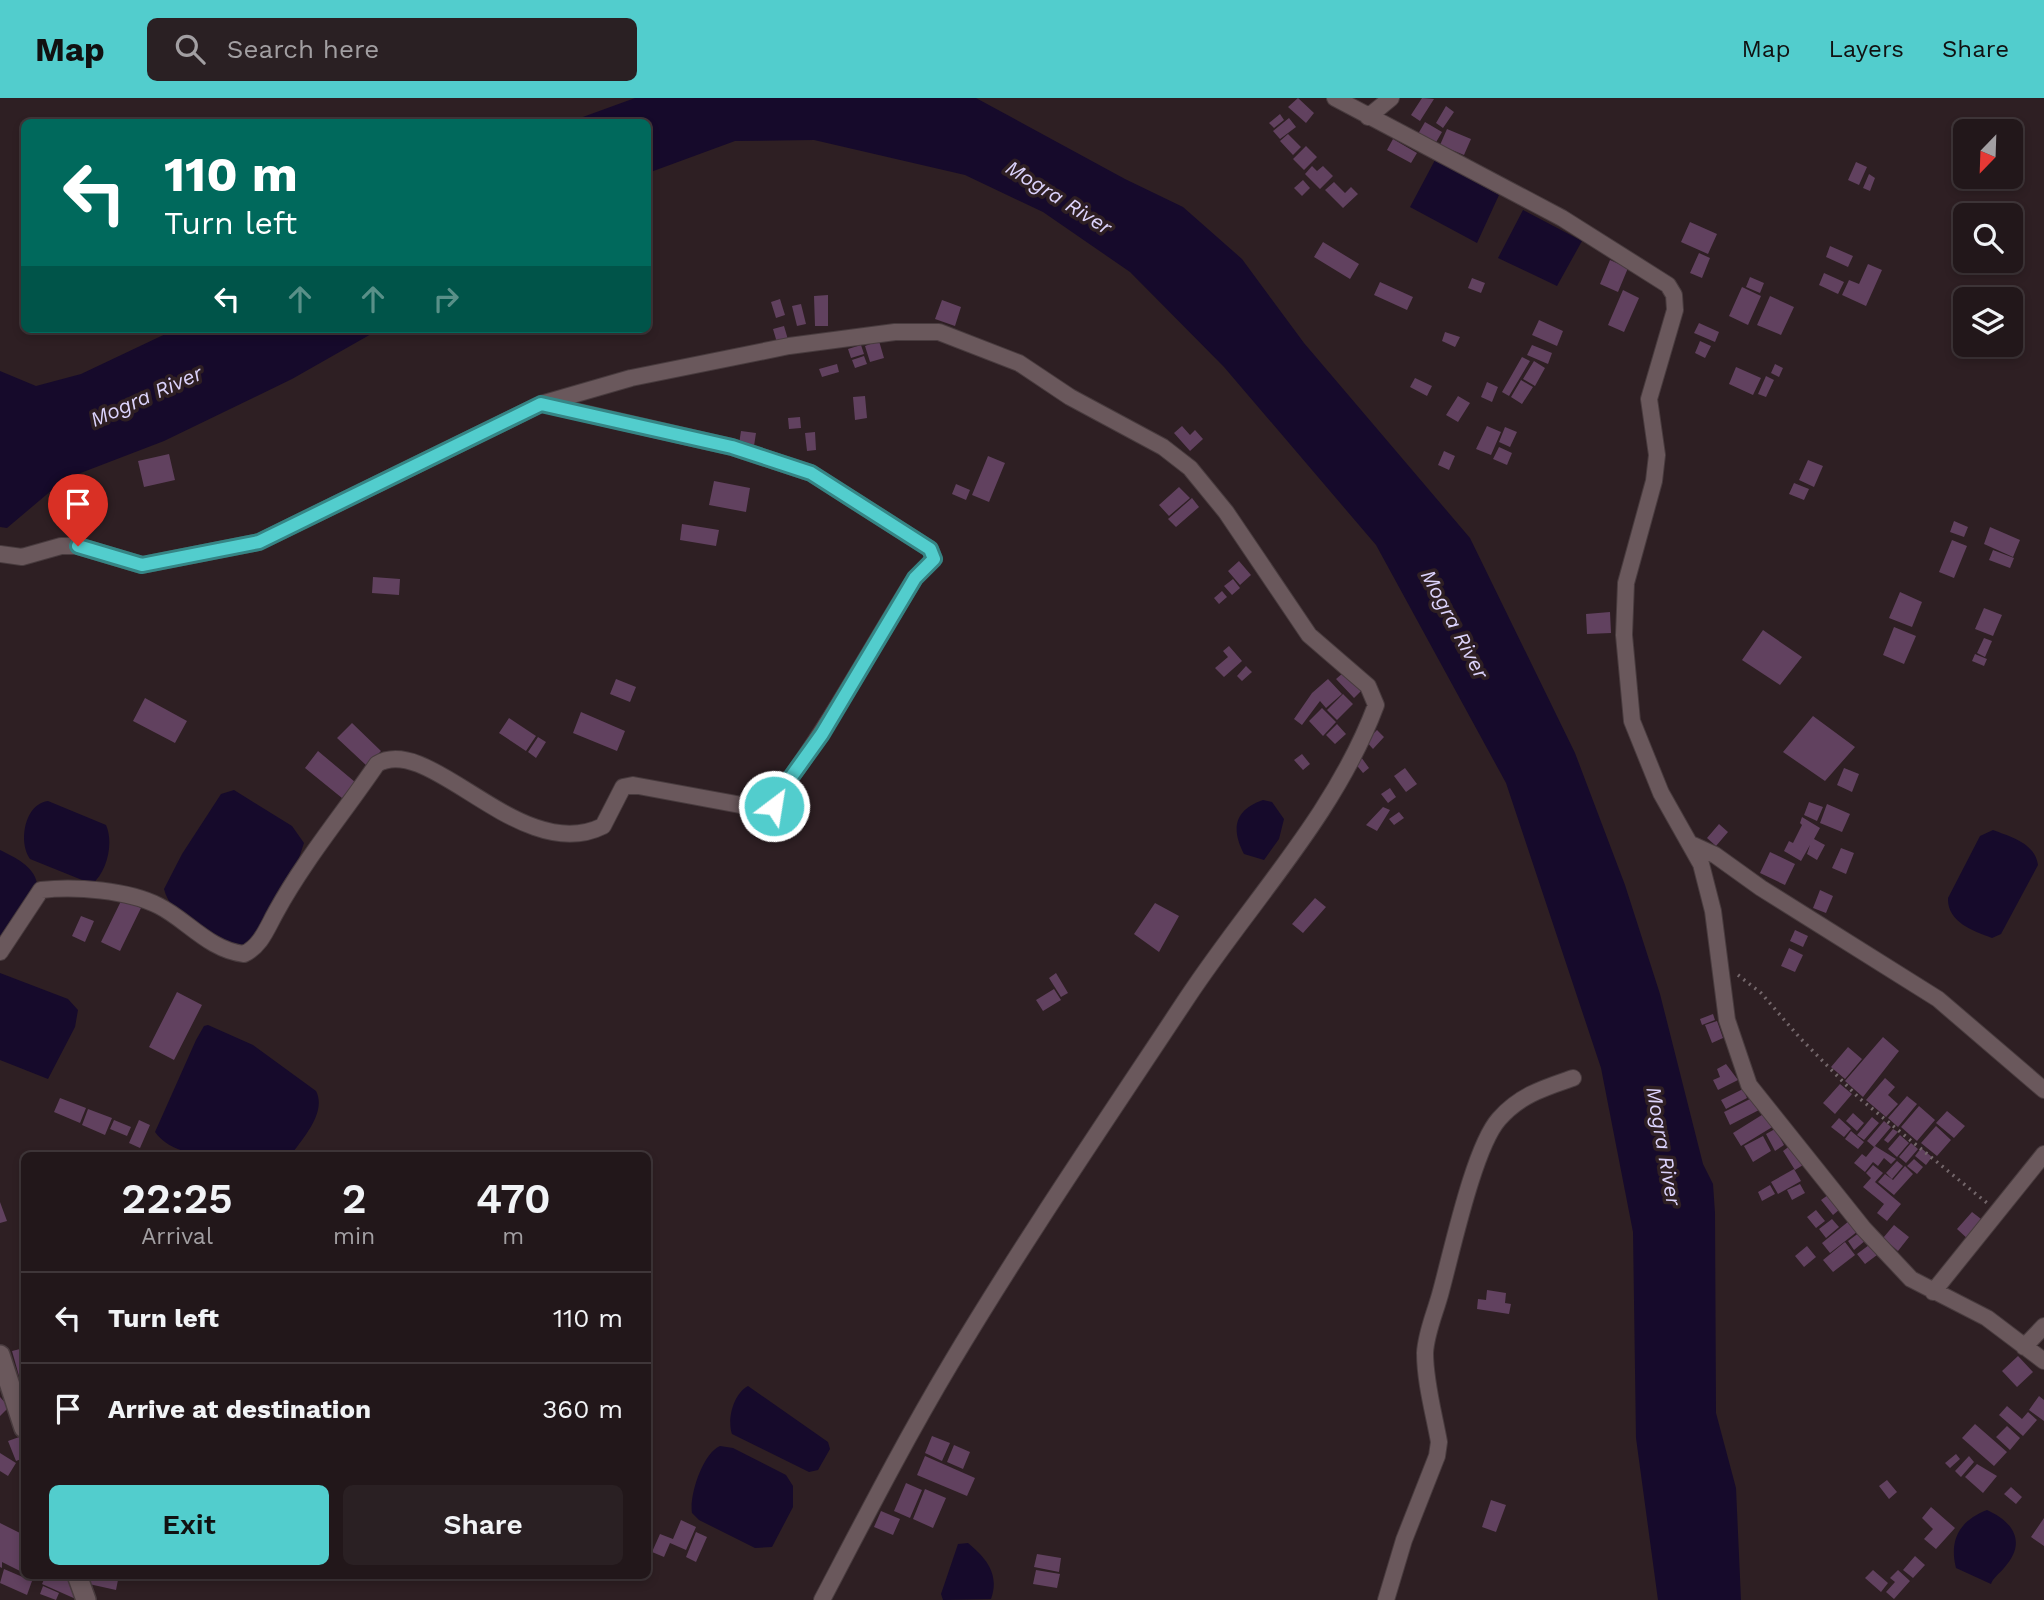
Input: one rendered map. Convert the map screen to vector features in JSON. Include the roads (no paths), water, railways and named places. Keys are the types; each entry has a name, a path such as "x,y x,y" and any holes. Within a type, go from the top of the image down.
{"street":[{"path":"1335,98 1562,218 1650,272 1668,285 1674,295 1670,332 1649,400 1657,455 1654,481 1626,583 1624,635 1632,721 1661,793 1693,845 1713,911 1727,1020 1749,1085 1864,1230 1911,1279 1987,1318 2044,1362"},
{"path":"1367,117 1391,98"},
{"path":"0,554 22,557 61,546 78,546 142,565 259,542 541,404 631,378 789,346 895,332 939,332 1019,363 1070,397 1163,447 1190,468 1226,513 1309,635 1374,694 1376,705 1366,728 1290,859 1191,992 1046,1213 952,1362 822,1600"},
{"path":"0,951 41,890 62,888 113,892 159,905 187,928 224,948 244,954 255,949 288,891 334,821 377,764 396,757 453,781 520,823 577,836 603,826 623,787 633,785 768,810 774,806 784,787 822,734 915,578 932,564 934,559 930,549 811,473 732,447 541,404"},
{"path":"1693,845 1715,855 1761,888 1938,999 2044,1090"},
{"path":"1386,1600 1404,1539 1437,1456 1439,1442 1426,1363 1427,1341 1453,1239 1480,1160 1497,1122 1516,1102 1532,1092 1573,1078"},
{"path":"1933,1292 2044,1154"},
{"path":"2024,1347 2044,1326"},
{"path":"0,1356 21,1419"},
{"path":"78,1579 86,1600"}],"water":[{"name":"Mogra River","path":"635,98 976,98 1125,179 1183,207 1242,259 1304,343 1470,538 1575,753 1625,885 1660,994 1703,1164 1713,1184 1716,1413 1736,1488 1741,1600 1658,1600 1636,1438 1633,1232 1601,1068 1506,783 1376,545 1224,367 1130,272 1043,212 965,175 814,140 735,141 651,172 651,119 577,119"},
{"path":"1435,160 1499,195 1477,243 1410,207"},
{"path":"1523,210 1582,241 1557,286 1498,258"},
{"name":"Mogra River","path":"168,333 373,333 292,379 164,441 65,479 7,528 0,527 0,371 36,386 81,374"},
{"path":"234,790 292,826 304,843 297,864 250,945 240,948 195,926 175,909 164,889 182,854 221,794"},
{"path":"1263,800 1272,802 1284,819 1279,839 1264,860 1244,854 1237,836 1241,815 1253,804"},
{"path":"48,801 106,825 108,857 102,872 92,884 30,859 26,852 24,834 29,816 33,809"},
{"path":"1993,830 2027,846 2036,857 2038,865 2001,934 1992,938 1969,929 1956,919 1948,898 1980,836"},
{"path":"0,850 28,867 37,883 0,942"},
{"path":"0,973 68,999 78,1010 75,1027 48,1079 0,1060"},
{"path":"208,1025 253,1045 316,1091 319,1099 316,1116 293,1152 188,1152 166,1143 155,1132 204,1026"},
{"path":"748,1386 828,1442 830,1449 818,1470 809,1472 732,1434 732,1408 738,1395"},
{"path":"720,1446 733,1448 786,1475 793,1486 793,1507 772,1547 755,1548 699,1520 692,1513 698,1475 708,1457"},
{"path":"1987,1510 2010,1527 2016,1542 2011,1559 1991,1584 1956,1568 1954,1558 1958,1533 1969,1520"},
{"path":"968,1543 990,1567 994,1582 991,1599 943,1600 941,1594 958,1544"}]}
